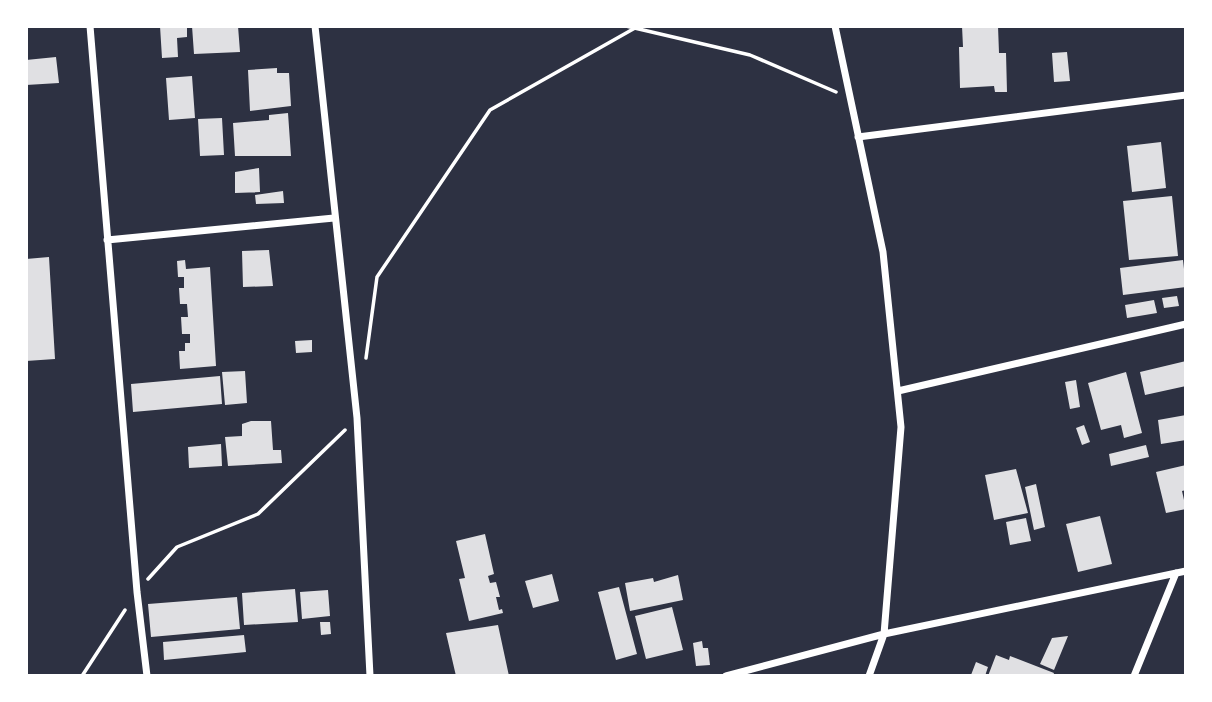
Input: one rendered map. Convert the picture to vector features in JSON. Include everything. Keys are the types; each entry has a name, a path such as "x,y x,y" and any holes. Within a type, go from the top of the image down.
{"street":[{"path":"90,26 147,676"},
{"path":"315,26 357,418 370,676"},
{"path":"835,26 883,252 901,427 884,634 869,676"},
{"path":"858,136 1186,96"},
{"path":"107,240 334,218"},
{"path":"898,391 1186,324"},
{"path":"733,675 884,634 1186,571"},
{"path":"1135,676 1176,573"}],"path":[{"path":"626,26 750,55 850,99"}],"building":[{"path":"160,26 187,26 187,37 177,38 178,57 162,58"},
{"path":"192,26 238,26 240,52 194,54"},
{"path":"962,26 998,26 999,53 1006,53 1007,92 995,92 994,86 960,88 959,47 963,47"},
{"path":"1067,52 1070,81 1054,82 1052,53"},
{"path":"56,57 59,83 26,85 26,60"},
{"path":"277,68 277,73 289,73 291,106 250,111 248,70"},
{"path":"192,76 195,118 169,120 166,78"},
{"path":"288,113 291,156 235,156 233,123 269,120 269,115"},
{"path":"222,118 224,155 200,156 198,119"},
{"path":"1161,142 1166,188 1132,192 1127,146"},
{"path":"259,168 260,192 235,193 235,172"},
{"path":"283,191 284,203 256,204 255,195"},
{"path":"1172,196 1178,256 1129,260 1123,201"},
{"path":"269,250 273,286 243,287 242,251"},
{"path":"49,257 55,359 26,361 26,259"},
{"path":"185,260 186,269 210,267 216,366 180,369 179,351 185,351 185,343 190,343 190,334 182,334 181,317 188,317 187,304 180,304 179,288 184,288 184,277 178,277 177,261"},
{"path":"1183,260 1186,287 1123,295 1120,268"},
{"path":"1177,296 1179,306 1164,308 1162,298"},
{"path":"1154,300 1157,313 1127,318 1125,305"},
{"path":"312,340 312,352 296,353 295,341"},
{"path":"1186,361 1186,386 1145,395 1140,372"},
{"path":"245,371 247,403 225,405 222,372"},
{"path":"1126,372 1142,433 1124,438 1121,425 1101,430 1088,383"},
{"path":"220,376 222,404 133,412 131,384"},
{"path":"1076,380 1080,407 1070,409 1065,382"},
{"path":"1186,415 1186,440 1161,444 1158,420"},
{"path":"271,421 273,450 281,450 282,463 228,466 225,437 242,436 242,424"},
{"path":"1084,425 1090,442 1082,445 1076,428"},
{"path":"221,444 222,466 189,468 188,447"},
{"path":"1146,445 1149,457 1111,466 1109,454"},
{"path":"1186,465 1186,490 1182,491 1186,509 1166,513 1156,472"},
{"path":"1016,469 1028,513 994,520 985,475"},
{"path":"1036,484 1045,527 1034,530 1025,487"},
{"path":"1100,516 1112,564 1078,572 1066,524"},
{"path":"1026,518 1031,541 1010,545 1006,522"},
{"path":"485,534 494,574 488,576 490,583 496,582 500,597 496,597 499,610 502,609 503,613 469,621 459,579 465,578 456,541"},
{"path":"552,574 559,601 533,608 525,581"},
{"path":"678,575 683,600 630,611 625,583 653,578 654,582"},
{"path":"619,587 637,654 616,660 598,592"},
{"path":"295,589 298,622 244,625 242,593"},
{"path":"328,590 330,616 302,619 300,592"},
{"path":"237,597 240,629 151,637 148,604"},
{"path":"672,607 683,650 646,659 635,616"},
{"path":"320,622 330,622 331,634 321,635"},
{"path":"498,625 509,676 456,676 446,633"},
{"path":"244,635 246,652 164,660 163,642"},
{"path":"1068,636 1054,670 1040,664 1052,638"},
{"path":"702,641 703,648 708,648 710,665 696,666 693,643"},
{"path":"996,655 1009,660 1010,656 1054,673 1053,676 988,676"},
{"path":"976,662 988,667 985,676 971,675"}]}
